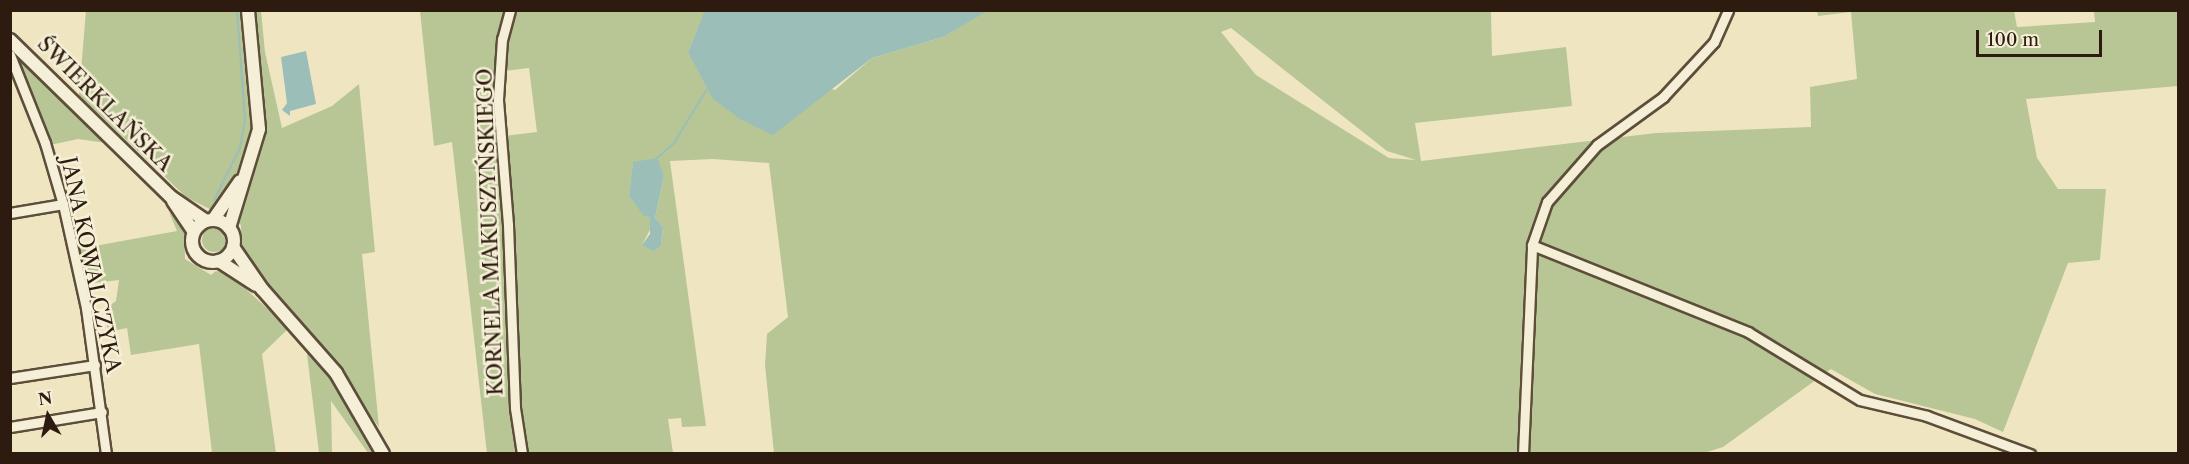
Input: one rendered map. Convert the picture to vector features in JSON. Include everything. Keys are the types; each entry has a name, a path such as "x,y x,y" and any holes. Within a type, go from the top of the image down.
{"street":[{"path":"248,10 260,118 257,140 229,228 233,247 262,289 336,373 383,453"},
{"name":"KORNELA MAKUSZYŃSKIEGO","path":"510,10 502,39 498,100 510,245 515,408 522,453"},
{"path":"1523,453 1532,244 1547,202 1597,145 1663,98 1714,42 1728,10"},
{"name":"ŚWIERKLAŃSKA","path":"10,40 171,197 195,232"},
{"name":"JANA KOWALCZYKA","path":"10,56 45,143 63,204 95,365 106,453"},
{"path":"244,175 210,221 195,232 196,253 207,261 219,261 262,289"},
{"name":"ŚWIERKLAŃSKA","path":"171,197 210,221"},
{"path":"10,213 63,204"},
{"path":"210,221 229,228"},
{"path":"1532,244 1748,332 1860,400 1927,416 2030,453"},
{"path":"219,261 233,247"},
{"path":"10,378 95,365"},
{"path":"10,427 102,412"}],"green space":[{"path":"86,10 261,11 265,52 282,128 332,106 359,84 375,252 362,254 379,427 293,311 241,254 241,225 186,197 79,95"},
{"path":"987,10 1491,11 1492,56 1566,47 1572,106 1415,123 1421,161 1656,133 1811,127 1810,87 1857,79 1851,12 1818,16 1817,11 2014,11 2017,27 2095,22 2094,11 2178,11 2178,86 2026,99 2037,158 2058,189 2106,189 2100,260 2068,263 2003,432 1975,419 1875,394 1831,369 1723,447 1704,453 774,453 765,365 767,334 788,317 769,163 713,159 670,161 706,426 682,427 681,418 668,419 673,453 487,454 452,142 434,146 420,11 705,11 688,52 835,90 872,58 943,37","holes":["1231,28 1387,151 1416,160 1389,158 1256,75 1221,32","529,68 537,132 503,136 500,98 503,71","633,163 664,176 655,218 663,227 661,245 642,245 652,226 650,216 644,215 629,196"]},
{"path":"19,58 106,143 78,139 50,145"},
{"path":"169,212 184,228 185,259 211,275 216,271 229,274 289,328 262,354 276,453 212,453 199,344 131,355 127,328 108,332 105,309 116,301 119,280 85,284 78,249 177,231"},
{"path":"214,228 223,231 226,240 223,249 214,252 205,249 202,240 205,231"},
{"path":"306,346 341,395 374,453 368,453 331,401 332,453 319,453"}],"water":[{"path":"705,10 987,11 943,37 872,58 773,135 740,119 713,99 688,52"},
{"path":"306,51 316,104 290,111 290,116 282,110 287,103 281,57"},
{"path":"657,158 664,176 655,218 663,227 661,245 654,251 642,245 650,234 650,217 644,216 629,196 633,162"}],"waterway":[{"path":"214,200 240,148 245,119 237,10"},
{"path":"657,158 674,143 707,89"}]}
